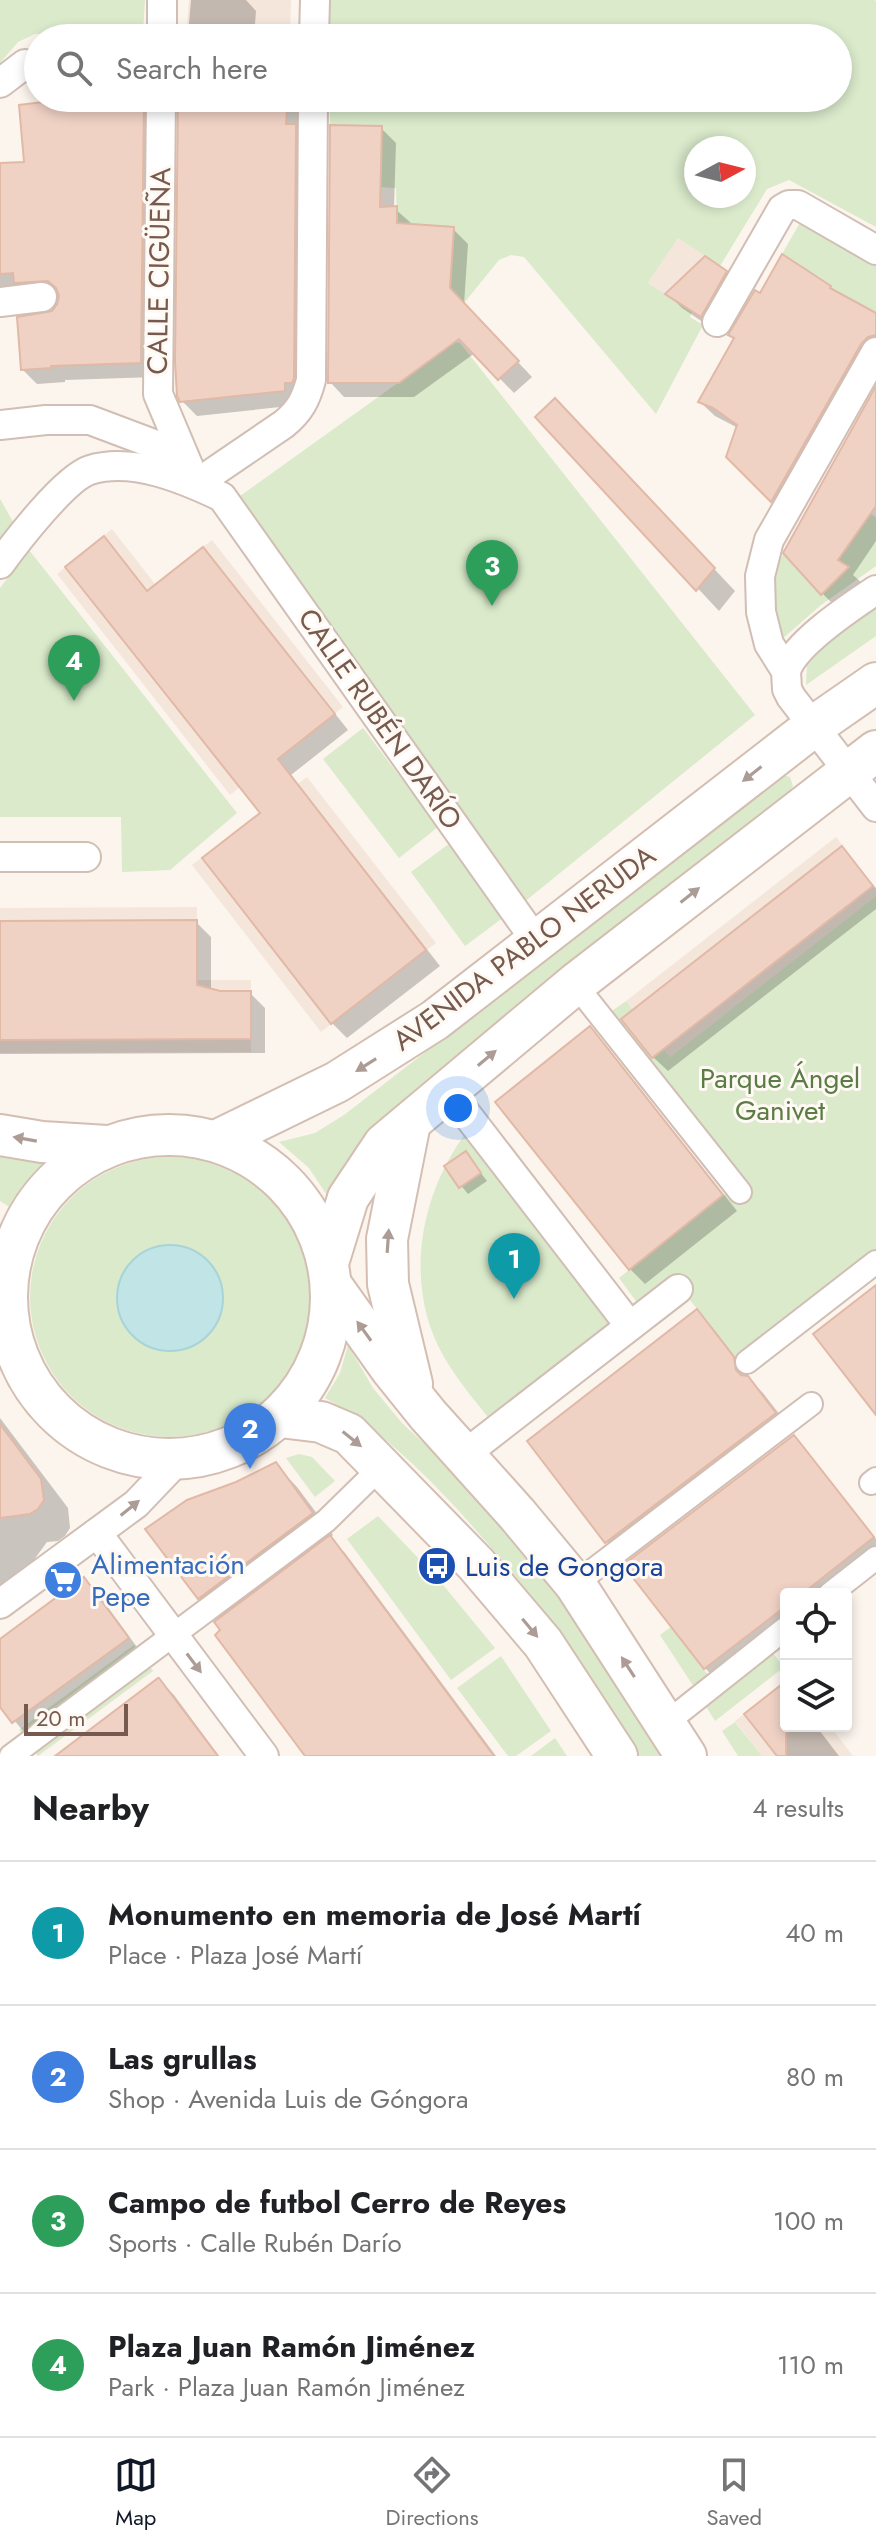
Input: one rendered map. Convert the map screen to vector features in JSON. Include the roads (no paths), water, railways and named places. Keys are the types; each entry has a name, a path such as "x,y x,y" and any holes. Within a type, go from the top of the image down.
{"main road":[{"name":"AVENIDA PABLO NERUDA","path":"216,1141 337,1082 435,1020 814,726 876,683"},
{"name":"AVENIDA PABLO NERUDA","path":"330,1275 348,1198 397,1134 575,984 862,762"},
{"path":"170,1134 216,1141 259,1162 281,1178 303,1206 320,1237 330,1275 329,1326 321,1359 310,1379 280,1417 234,1447 208,1456 178,1460 138,1457 99,1445 54,1412 21,1366 8,1315 8,1242 33,1207 69,1168 107,1146 134,1138 170,1134"},
{"path":"397,1134 387,1239 388,1284 416,1400"},
{"path":"0,1135 42,1142 107,1146"},
{"path":"330,1275 416,1400 575,1584 675,1740"},
{"path":"280,1417 321,1422 349,1434 476,1564 543,1643 617,1756"}],"street":[{"path":"162,0 162,24"},
{"path":"314,24 315,0"},
{"path":"0,83 24,65"},
{"name":"CALLE CIGÜEÑA","path":"161,112 158,394 196,484"},
{"path":"196,484 297,414 307,398 311,380 313,112"},
{"path":"717,322 782,209 789,205 798,205 876,250"},
{"path":"0,302 42,297"},
{"path":"876,352 769,540 760,576 761,612 769,644 786,671 787,689 791,697 814,726 862,762 876,807"},
{"path":"0,425 46,420 90,420 159,446 196,484"},
{"path":"0,564 51,502 88,470 125,467 167,473 196,484"},
{"name":"CALLE RUBÉN DARÍO","path":"196,484 222,497 536,941"},
{"path":"786,671 793,657 824,628 876,590"},
{"path":"0,857 86,857"},
{"path":"575,984 740,1192"},
{"path":"448,1090 630,1326"},
{"path":"747,1362 876,1262"},
{"path":"464,1455 678,1289"},
{"path":"575,1584 811,1404"},
{"path":"0,1604 136,1504 178,1460"},
{"path":"11,1756 326,1521 381,1467"},
{"path":"97,1533 264,1756"},
{"path":"838,1588 876,1558"},
{"path":"675,1740 780,1634"}],"water":[{"path":"170,1245 190,1249 208,1260 219,1278 223,1298 219,1318 208,1336 190,1347 170,1351 150,1347 132,1336 121,1318 117,1298 121,1278 132,1260 150,1249"}],"place":[{"name":"Campo de futbol Cerro de Reyes","path":"492,606"},
{"name":"Plaza Juan Ramón Jiménez","path":"74,701"},
{"name":"Monumento en memoria de José Martí","path":"514,1299"},
{"name":"Las grullas","path":"250,1469"},
{"name":"Luis de Gongora","path":"437,1566"},
{"name":"Alimentación Pepe","path":"63,1580"}],"park label":[{"name":"Parque Ángel Ganivet","path":"780,1094"}]}
